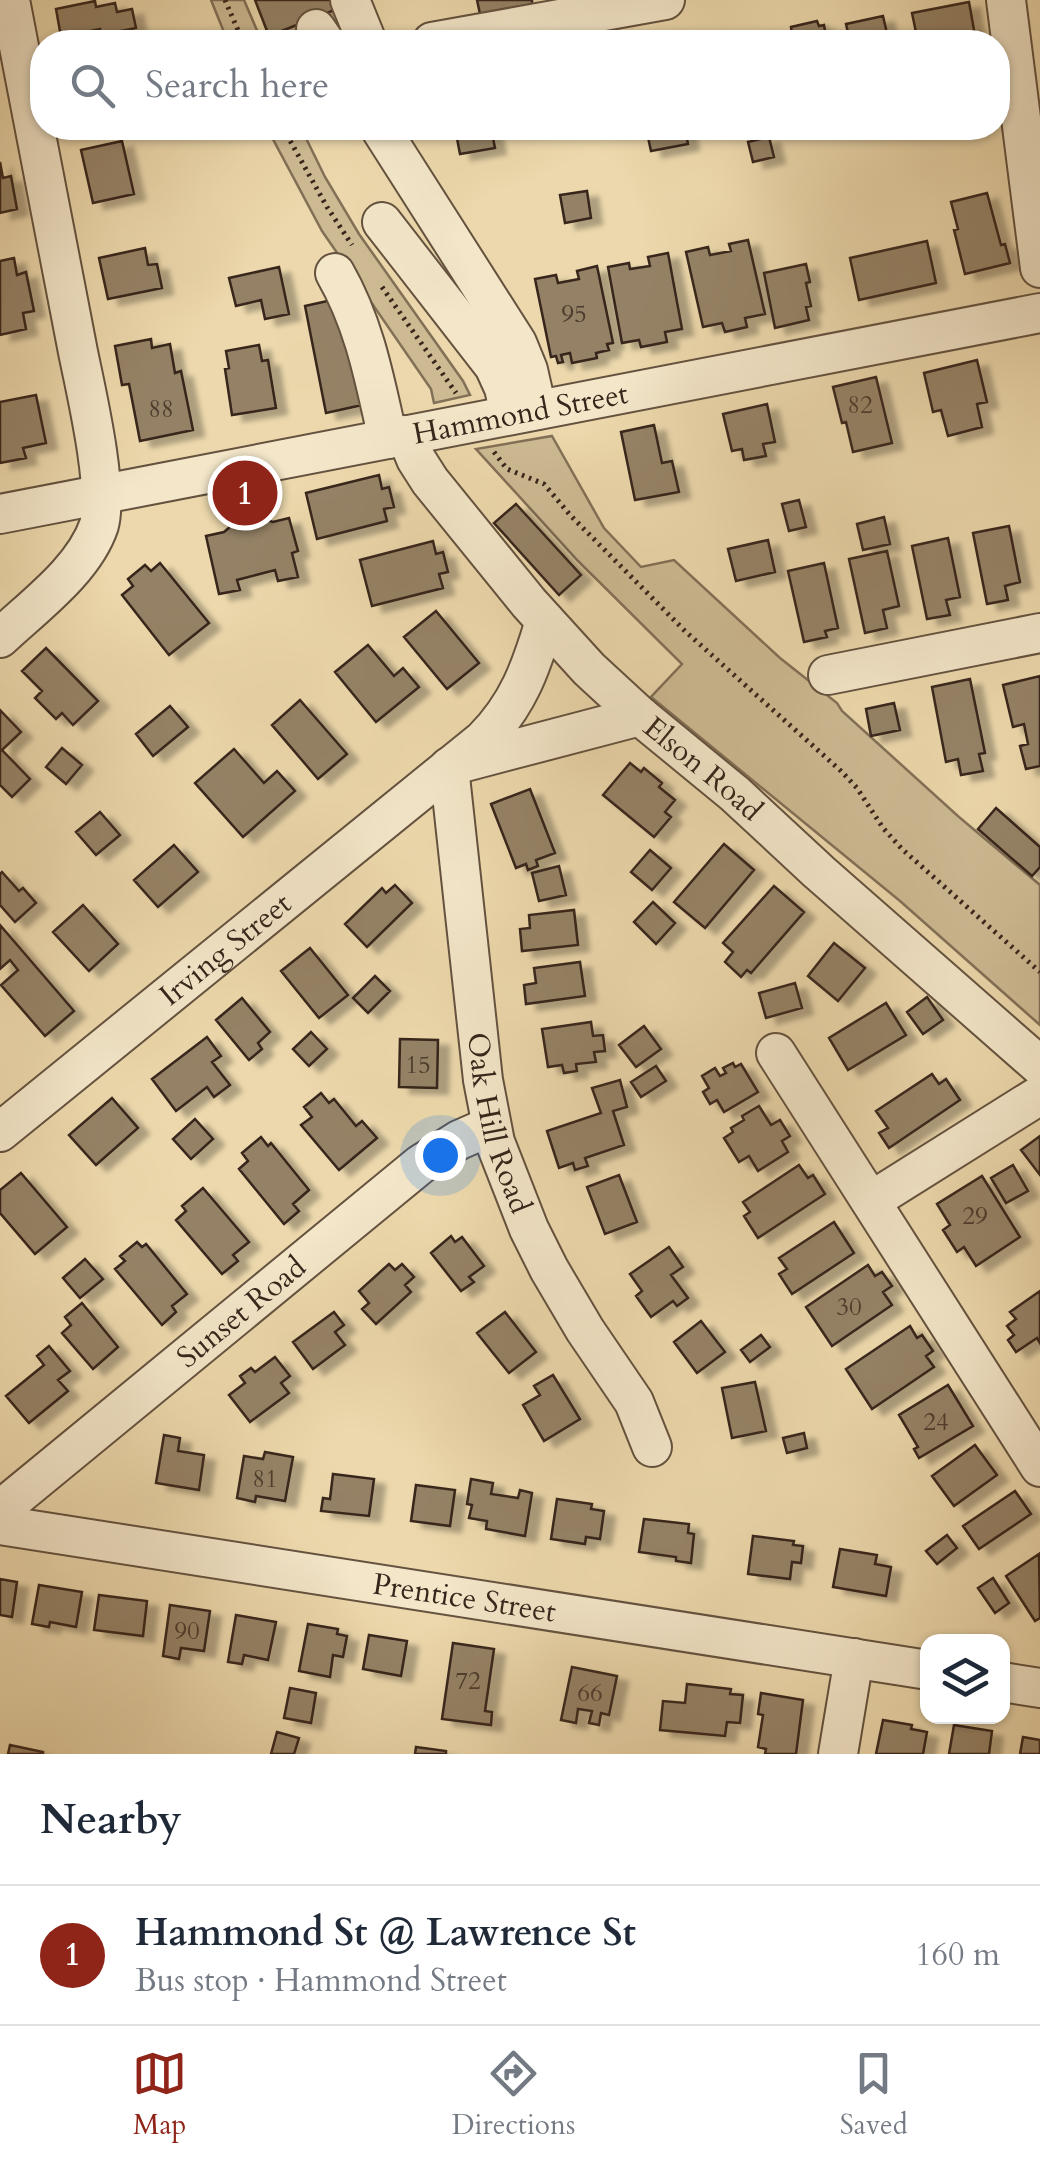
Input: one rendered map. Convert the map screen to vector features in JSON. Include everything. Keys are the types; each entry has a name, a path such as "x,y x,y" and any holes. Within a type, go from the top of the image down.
{"street":[{"path":"10,0 30,102"},
{"path":"350,0 363,30"},
{"path":"502,30 665,0"},
{"path":"1006,0 1010,30"},
{"path":"1010,32 1040,268"},
{"path":"0,638 68,574 89,548 100,520 102,494 37,140"},
{"path":"388,140 518,343 528,370 512,422"},
{"path":"402,140 421,192"},
{"path":"382,222 494,366 512,422"},
{"name":"Elson Road","path":"335,273 354,310 397,437 545,621 640,716 734,794 1040,1066"},
{"name":"Hammond Street","path":"0,514 397,437 512,422 1040,313"},
{"name":"Irving Street","path":"0,1132 483,740 510,709 545,621"},
{"path":"828,675 1040,633"},
{"name":"Irving Street","path":"449,766 640,716"},
{"name":"Oak Hill Road","path":"449,766 491,1126 513,1192 549,1270 634,1402 652,1447"},
{"path":"776,1053 1040,1467"},
{"path":"871,1201 1040,1094"},
{"name":"Sunset Road","path":"0,1510 421,1164 491,1126"},
{"name":"Prentice Street","path":"0,1524 920,1669"},
{"path":"838,1754 854,1658"},
{"path":"1010,1683 1040,1688"}],"path":[{"path":"225,0 238,30"},
{"path":"512,422 501,464 544,484 684,631 850,780 902,849 1040,972"}],"shaded area":[{"path":"211,0 244,0 257,30 223,30"},
{"path":"273,140 307,140 359,234 470,395 434,403 431,389 322,231"},
{"path":"552,436 604,528 641,567 674,560 1040,885 1040,1025 900,901 651,697 682,664 578,561 476,449"}],"building":[{"path":"255,0 339,0 342,7 284,30 267,30"},
{"path":"477,0 532,0 532,4 480,14"},
{"path":"95,1 96,7 115,3 117,12 132,9 136,28 60,30 56,9"},
{"path":"969,2 974,30 916,30 912,13"},
{"path":"883,16 886,30 847,30 846,24"},
{"path":"817,21 825,30 791,30"},
{"path":"457,140 493,140 495,148 460,154"},
{"path":"649,140 687,140 688,144 651,151"},
{"path":"770,140 774,157 753,162 748,142"},
{"path":"122,141 134,194 93,203 81,150"},
{"path":"0,162 3,178 11,176 17,209 0,213"},
{"path":"587,191 591,218 565,223 560,195"},
{"path":"987,193 1010,263 965,274 951,202"},
{"path":"748,240 765,314 745,318 747,327 725,332 722,323 703,327 686,252 708,247 710,255 731,251 729,244"},
{"path":"927,241 936,283 859,300 850,258"},
{"path":"145,248 148,265 157,264 162,288 108,299 99,258"},
{"path":"668,253 682,329 665,332 667,342 641,347 639,340 622,343 608,267 629,263 630,269 650,266 648,257"},
{"path":"14,258 17,275 26,272 34,311 23,313 26,329 0,335 0,261"},
{"path":"806,264 810,282 806,283 811,306 806,307 809,320 775,328 764,273"},
{"path":"597,266 613,343 607,344 609,350 596,353 597,358 572,363 570,353 561,355 563,362 558,363 556,356 551,357 535,279 556,275 558,283 579,279 577,271"},
{"path":"279,267 289,314 265,319 261,300 236,306 229,278"},
{"path":"341,298 362,405 326,413 305,306"},
{"path":"151,339 152,348 170,344 175,373 181,371 193,430 140,441 129,384 122,385 115,346"},
{"path":"259,345 262,361 268,360 276,408 232,415 226,351"},
{"path":"977,360 987,402 977,404 982,427 948,436 941,410 933,412 924,373"},
{"path":"876,377 892,443 853,452 833,387"},
{"path":"36,395 46,443 23,448 26,458 0,463 0,402"},
{"path":"767,404 775,442 763,444 766,456 744,460 742,449 732,451 723,414"},
{"path":"654,425 662,463 672,461 679,492 635,500 621,432"},
{"path":"379,475 382,489 389,487 394,507 384,509 387,521 317,539 306,493"},
{"path":"799,500 806,527 789,531 782,504"},
{"path":"516,504 581,575 559,595 494,523"},
{"path":"884,517 890,544 863,550 857,524"},
{"path":"289,518 298,551 292,553 298,577 278,581 275,570 237,580 240,590 219,594 206,536 231,526 240,528 264,519 273,522"},
{"path":"1009,526 1020,582 1005,586 1008,600 987,604 973,533"},
{"path":"948,538 960,597 946,600 950,615 927,619 912,546"},
{"path":"768,540 775,572 736,581 728,549"},
{"path":"433,541 436,554 443,552 448,572 439,574 443,588 372,606 360,560"},
{"path":"887,551 899,606 883,610 887,628 865,633 849,559"},
{"path":"160,563 209,623 169,655 122,595 133,586 128,579 145,565 151,571"},
{"path":"824,563 838,628 825,631 827,637 804,642 788,571"},
{"path":"436,611 479,663 447,689 404,637"},
{"path":"368,645 394,676 403,668 419,687 376,722 335,672"},
{"path":"46,648 98,701 73,725 62,713 56,719 35,698 42,691 22,671"},
{"path":"1040,676 1040,766 1026,769 1020,746 1028,744 1024,724 1013,727 1003,685"},
{"path":"970,679 985,753 979,754 983,771 961,775 958,759 946,762 932,687"},
{"path":"300,700 347,754 318,779 272,725"},
{"path":"894,703 900,730 871,736 866,709"},
{"path":"170,706 188,727 153,756 136,734"},
{"path":"0,710 21,732 2,750 30,779 12,797 0,785"},
{"path":"62,748 82,765 66,784 46,767"},
{"path":"234,749 264,783 277,771 295,791 243,837 195,783"},
{"path":"630,763 641,772 644,768 675,800 665,812 671,817 654,837 603,795"},
{"path":"530,789 555,853 536,860 538,866 528,870 526,864 516,868 491,804"},
{"path":"996,808 1040,847 1040,867 1032,876 978,829"},
{"path":"100,812 120,835 96,855 76,832"},
{"path":"724,844 754,870 705,928 674,902"},
{"path":"174,845 198,872 158,907 134,880"},
{"path":"650,850 671,868 652,890 631,872"},
{"path":"559,866 566,895 539,901 532,873"},
{"path":"2,872 36,903 15,922 0,905"},
{"path":"395,885 412,903 367,947 345,924 382,888 386,893"},
{"path":"774,886 804,912 751,973 747,970 741,977 725,962 733,952 723,943"},
{"path":"653,902 675,923 656,944 634,922"},
{"path":"83,905 118,944 89,971 53,932"},
{"path":"574,910 578,945 522,951 520,929 530,928 529,915"},
{"path":"0,925 74,1011 45,1036 1,985 18,970 10,960 0,969"},
{"path":"834,943 865,968 838,1001 808,976"},
{"path":"310,948 348,995 319,1018 281,971"},
{"path":"580,962 585,996 526,1004 524,985 536,983 534,968"},
{"path":"375,976 390,991 368,1013 353,998"},
{"path":"795,983 802,1008 766,1018 759,993"},
{"path":"927,997 943,1020 923,1034 907,1012"},
{"path":"242,998 270,1032 258,1043 262,1049 249,1060 216,1020"},
{"path":"886,1003 906,1035 848,1070 829,1038"},
{"path":"591,1022 593,1036 603,1035 605,1051 594,1052 596,1062 576,1064 577,1071 564,1073 562,1065 548,1067 542,1029"},
{"path":"644,1026 661,1049 636,1067 619,1045"},
{"path":"311,1032 327,1049 309,1066 293,1049"},
{"path":"207,1037 221,1056 212,1062 230,1085 214,1097 207,1087 176,1111 152,1079"},
{"path":"400,1039 438,1040 437,1088 399,1087"},
{"path":"733,1063 735,1067 741,1064 758,1092 724,1112 717,1100 710,1104 703,1092 709,1088 702,1076 715,1068 720,1076 726,1073 723,1068"},
{"path":"656,1066 666,1081 641,1097 631,1082"},
{"path":"932,1074 939,1084 946,1079 960,1100 889,1148 879,1133 888,1128 876,1111"},
{"path":"620,1080 627,1107 613,1111 624,1145 585,1158 588,1166 575,1170 573,1163 559,1168 547,1131 601,1113 592,1088"},
{"path":"321,1093 329,1103 334,1099 356,1126 362,1121 377,1138 339,1170 301,1125 312,1117 304,1107"},
{"path":"112,1098 138,1128 96,1165 69,1135"},
{"path":"759,1106 771,1125 780,1120 790,1136 782,1141 788,1152 758,1171 749,1156 739,1162 724,1138 744,1120 742,1116"},
{"path":"195,1119 213,1139 191,1159 173,1139"},
{"path":"1040,1136 1040,1175 1021,1150"},
{"path":"261,1137 268,1146 271,1143 309,1190 293,1204 299,1211 284,1224 239,1169 248,1161 242,1153"},
{"path":"799,1165 808,1178 813,1175 825,1194 758,1238 744,1216 750,1212 743,1202"},
{"path":"1013,1165 1028,1191 1006,1203 991,1178"},
{"path":"21,1173 67,1227 35,1254 0,1213 0,1190"},
{"path":"619,1175 637,1222 605,1234 587,1187"},
{"path":"982,1176 1020,1237 976,1266 964,1247 957,1252 943,1230 950,1225 937,1204"},
{"path":"203,1188 249,1242 233,1255 238,1261 222,1274 176,1220 186,1211 182,1206"},
{"path":"834,1222 854,1253 792,1294 779,1274 787,1269 779,1258"},
{"path":"451,1236 455,1242 462,1237 484,1266 469,1277 474,1282 461,1291 431,1253"},
{"path":"137,1242 142,1247 146,1244 187,1294 172,1306 176,1312 162,1325 115,1269 125,1261 120,1256"},
{"path":"669,1247 683,1267 671,1275 688,1298 677,1306 673,1301 651,1317 636,1296 642,1291 630,1274"},
{"path":"85,1259 103,1279 80,1298 63,1278"},
{"path":"389,1264 395,1270 402,1264 414,1277 405,1285 411,1292 376,1324 362,1309 369,1303 359,1291"},
{"path":"868,1265 875,1276 882,1272 892,1286 883,1292 892,1305 832,1346 806,1307"},
{"path":"1040,1291 1040,1343 1037,1338 1016,1352 1008,1340 1014,1335 1007,1326 1016,1319 1010,1312"},
{"path":"82,1303 118,1347 93,1369 62,1333 71,1325 65,1317"},
{"path":"334,1312 344,1325 335,1332 345,1345 313,1369 293,1342"},
{"path":"505,1312 536,1352 509,1373 477,1333"},
{"path":"701,1321 725,1352 697,1373 674,1342"},
{"path":"910,1326 933,1351 926,1356 934,1367 872,1409 846,1369"},
{"path":"761,1335 770,1347 750,1362 741,1350"},
{"path":"49,1346 70,1371 58,1380 68,1391 29,1423 6,1396 44,1365 37,1356"},
{"path":"275,1357 290,1376 281,1383 289,1393 250,1422 229,1395 245,1383 240,1376 251,1368 255,1372"},
{"path":"553,1375 580,1419 544,1441 523,1405 540,1395 534,1386"},
{"path":"755,1382 766,1431 732,1438 722,1388"},
{"path":"948,1385 973,1426 919,1458 914,1449 918,1447 899,1415"},
{"path":"804,1433 807,1448 787,1453 783,1438"},
{"path":"164,1435 180,1438 178,1451 204,1455 199,1490 156,1483"},
{"path":"975,1445 997,1475 954,1506 932,1476"},
{"path":"265,1452 293,1457 285,1501 256,1496 255,1502 237,1498 244,1456 263,1459"},
{"path":"333,1474 374,1479 369,1516 321,1511 323,1498 330,1499"},
{"path":"471,1479 493,1483 491,1494 518,1498 520,1490 532,1493 525,1536 486,1529 487,1521 469,1518"},
{"path":"416,1485 455,1490 450,1526 411,1521"},
{"path":"1015,1491 1031,1514 979,1549 963,1526"},
{"path":"557,1499 592,1504 591,1509 604,1511 600,1539 586,1537 585,1544 551,1539"},
{"path":"644,1519 689,1524 688,1533 694,1534 691,1563 639,1552"},
{"path":"947,1535 957,1548 937,1564 926,1551"},
{"path":"753,1536 794,1541 793,1545 803,1546 801,1563 792,1562 790,1579 748,1574"},
{"path":"840,1549 877,1555 875,1564 891,1567 886,1596 833,1587"},
{"path":"1039,1554 1040,1618 1035,1621 1006,1576"},
{"path":"993,1578 1009,1603 995,1613 978,1588"},
{"path":"0,1579 17,1582 12,1617 0,1615"},
{"path":"39,1585 82,1592 76,1627 50,1622 49,1627 32,1624"},
{"path":"99,1595 147,1601 143,1636 94,1630"},
{"path":"170,1605 210,1611 204,1651 181,1648 179,1659 163,1656"},
{"path":"236,1615 276,1622 268,1660 244,1655 242,1664 228,1662"},
{"path":"308,1624 338,1629 337,1634 347,1636 343,1657 333,1655 330,1677 299,1671"},
{"path":"369,1635 407,1641 401,1676 363,1669"},
{"path":"453,1643 494,1649 485,1711 492,1712 491,1725 442,1719"},
{"path":"572,1667 617,1676 609,1715 601,1713 599,1725 589,1723 592,1711 578,1709 576,1723 561,1720"},
{"path":"687,1684 731,1689 730,1694 743,1695 740,1723 727,1722 725,1736 660,1730 663,1701 685,1703"},
{"path":"290,1688 316,1693 311,1723 284,1718"},
{"path":"761,1693 803,1700 796,1754 765,1754 766,1749 758,1747 763,1715 758,1714"},
{"path":"883,1720 927,1732 923,1754 876,1754"},
{"path":"954,1725 992,1731 989,1754 949,1754"},
{"path":"277,1732 299,1738 294,1754 271,1754"},
{"path":"1023,1737 1040,1740 1040,1754 1020,1754"},
{"path":"10,1745 43,1752 43,1754 8,1754"},
{"path":"416,1747 446,1751 446,1754 415,1754"}],"place":[{"name":"Hammond St @ Lawrence St","path":"245,493"}]}
